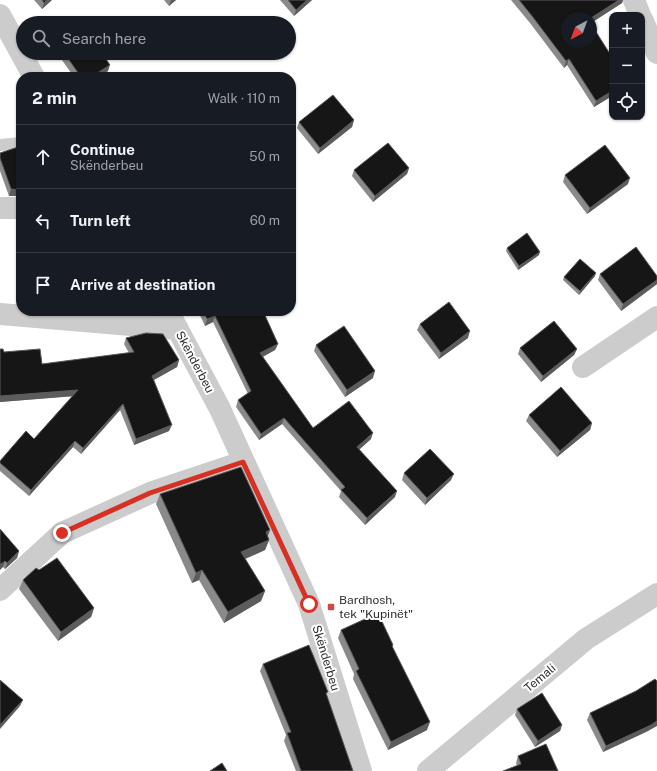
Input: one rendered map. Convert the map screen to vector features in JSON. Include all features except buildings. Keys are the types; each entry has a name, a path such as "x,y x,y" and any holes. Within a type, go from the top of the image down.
{"street":[{"path":"634,0 639,12"},
{"path":"0,15 16,44"},
{"path":"645,26 657,54"},
{"path":"25,60 31,72"},
{"path":"0,208 16,208"},
{"path":"0,314 16,315"},
{"path":"58,316 173,320"},
{"path":"583,367 657,317"},
{"name":"Skënderbeu","path":"173,320 220,409 309,604 361,771"},
{"path":"0,590 62,533 150,493 243,462"},
{"name":"Temali","path":"428,771 586,639 657,594"}],"lane":[{"path":"0,146 16,144"}],"place":[{"name":"Bardhosh, tek \"Kupinët\"","path":"331,607"}],"route":[{"path":"62,533 150,493 243,462 309,604"}]}
